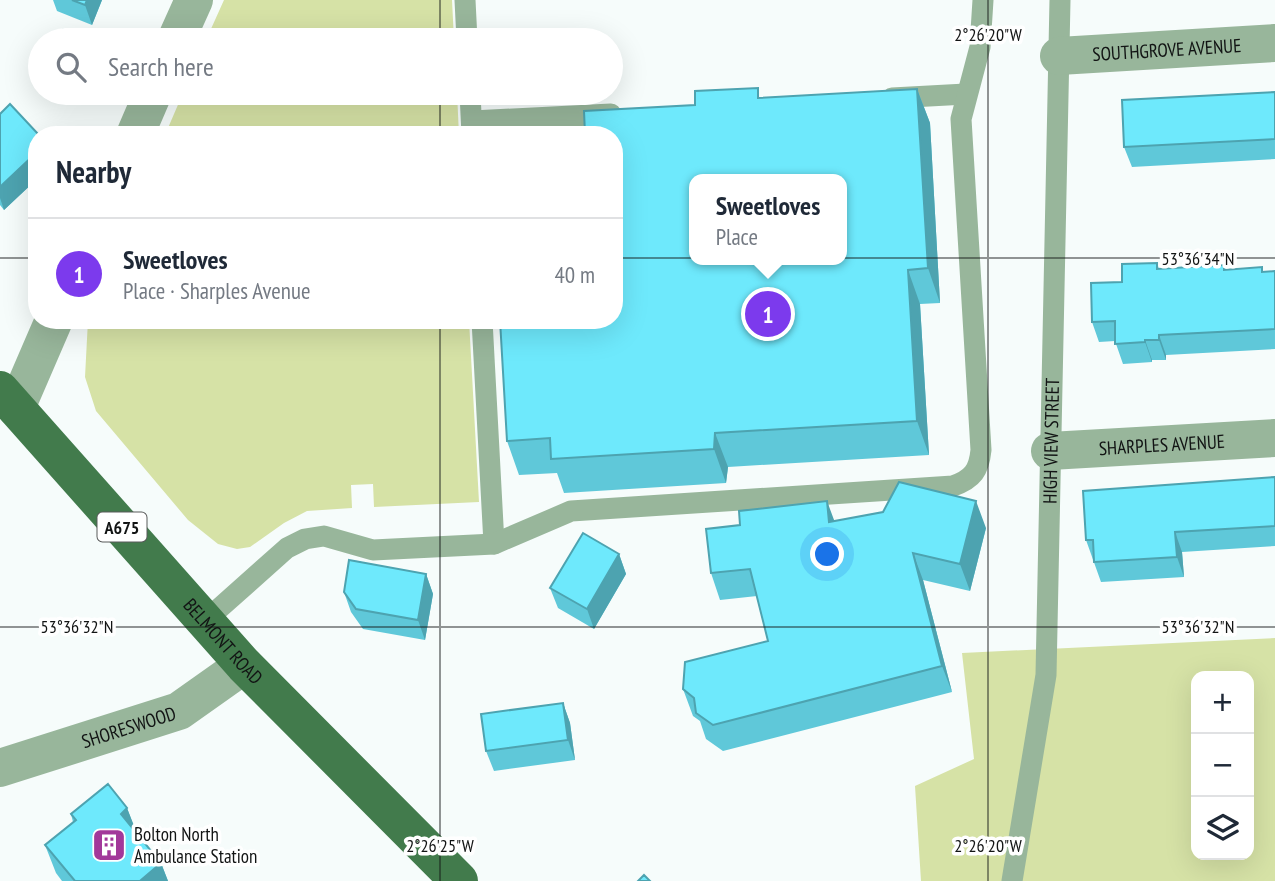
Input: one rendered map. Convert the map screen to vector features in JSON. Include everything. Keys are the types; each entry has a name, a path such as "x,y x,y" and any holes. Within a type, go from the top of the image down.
{"main road":[{"name":"BELMONT ROAD","path":"8,399 244,664 459,881"}],"street":[{"path":"181,28 194,0"},
{"name":"SOUTHGROVE AVENUE","path":"1059,56 1275,43"},
{"path":"139,126 148,105"},
{"path":"8,399 49,329"},
{"name":"SHARPLES AVENUE","path":"1050,451 1275,438"},
{"name":"SHORESWOOD","path":"0,768 179,711 244,664"}],"lane":[{"path":"465,0 466,28"},
{"path":"205,621 287,548 305,539 324,536 373,550 494,544 570,511 953,486 968,481 979,467 981,450 961,119 980,47 983,0"},
{"name":"HIGH VIEW STREET","path":"1012,881 1046,675 1060,0"},
{"path":"870,100 967,94"},
{"path":"471,105 472,126"},
{"path":"492,126 636,112"},
{"path":"482,329 494,544"}],"green space":[{"path":"224,0 452,0 453,28 211,28"},
{"path":"178,105 458,105 459,126 169,126"},
{"path":"88,329 469,329 479,502 374,507 373,484 351,485 352,508 307,511 284,523 250,547 237,549 218,544 188,520 96,411 85,377"},
{"path":"1275,638 1275,881 921,881 915,786 974,759 962,653"}],"building":[{"path":"72,0 87,0 85,5"},
{"path":"758,88 758,98 917,89 928,268 908,270 917,421 715,433 714,449 551,459 550,438 507,441 501,329 623,329 623,126 585,126 584,111 695,105 695,91"},
{"path":"1275,92 1275,139 1124,147 1122,100"},
{"path":"10,104 31,126 28,126 28,161 0,187 0,114"},
{"path":"1157,263 1157,269 1224,265 1224,270 1262,267 1262,272 1275,271 1275,329 1159,335 1159,340 1115,344 1115,321 1092,322 1091,283 1122,282 1122,264"},
{"path":"1275,477 1275,526 1175,532 1177,557 1094,562 1093,540 1086,540 1083,491"},
{"path":"899,482 976,501 960,564 913,553 942,666 713,725 696,713 694,698 683,689 685,662 768,641 750,569 711,573 706,529 740,525 739,511 827,501 829,522 883,512"},
{"path":"583,533 619,554 587,609 550,588"},
{"path":"349,560 426,574 418,620 356,609 344,592"},
{"path":"563,703 568,740 486,751 481,714"},
{"path":"108,784 127,808 121,814 161,863 142,881 75,881 45,845 76,820 71,814"},
{"path":"644,875 650,881 638,881"}],"place":[{"name":"Sweetloves","path":"768,314"},
{"name":"Bolton North Ambulance Station","path":"109,845"}]}
